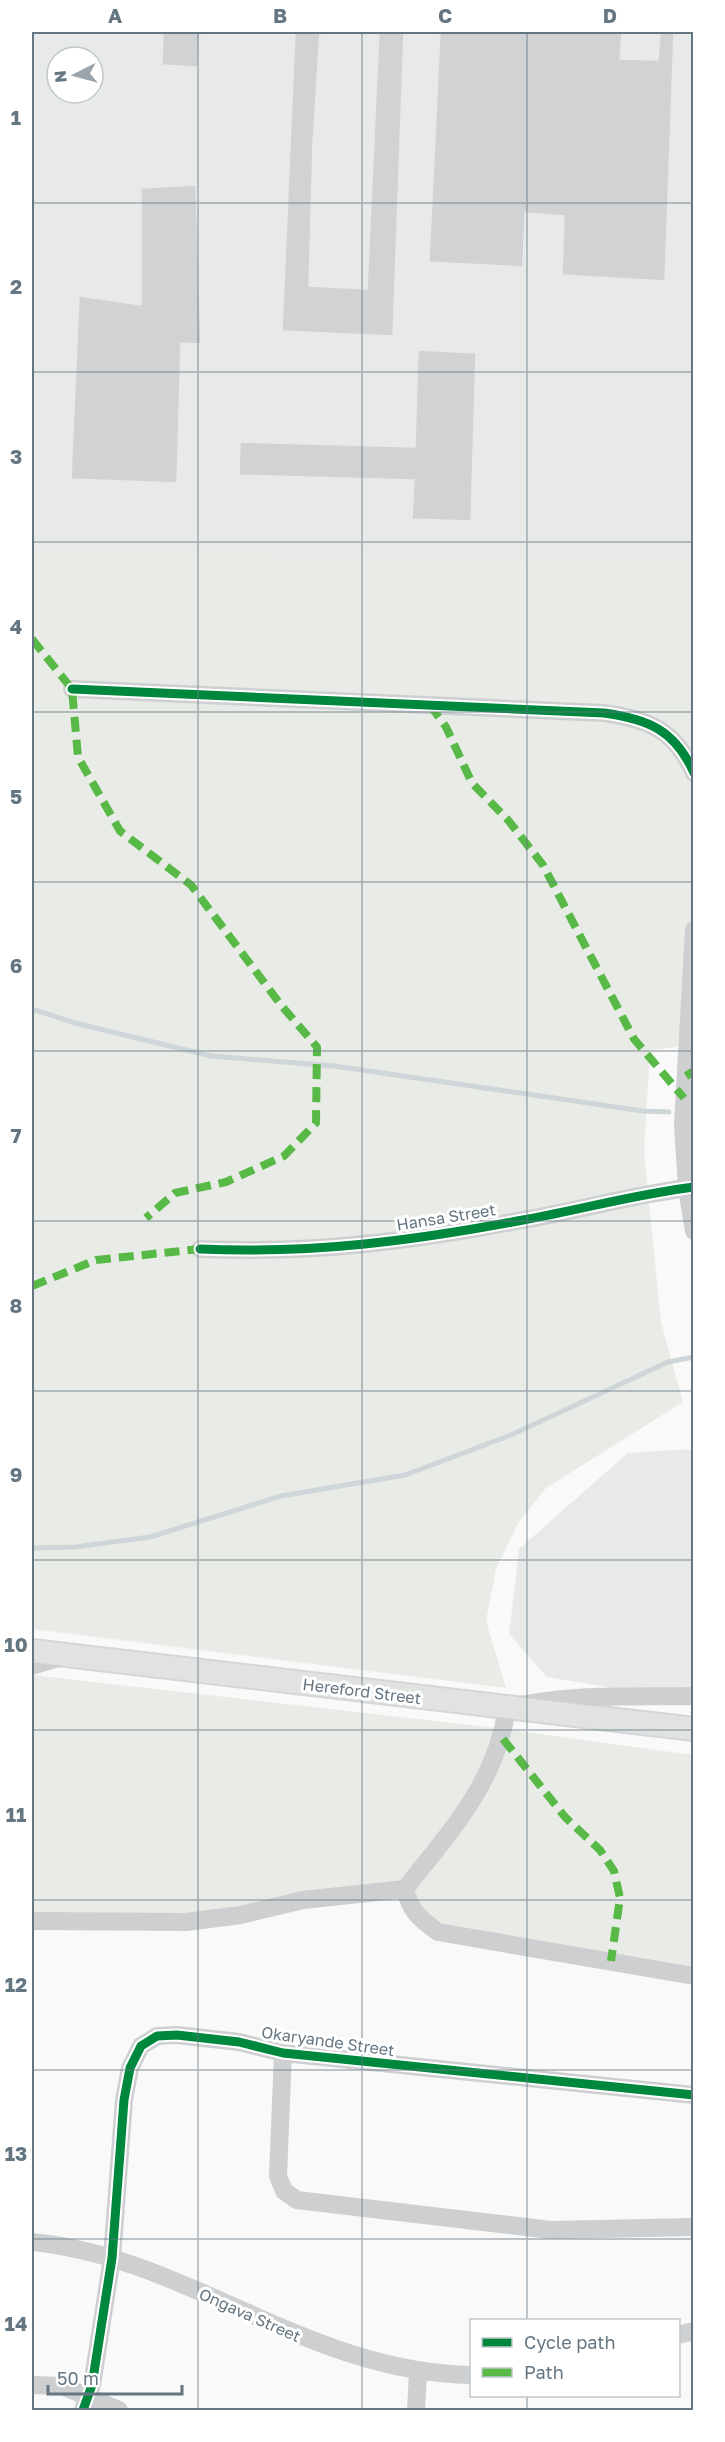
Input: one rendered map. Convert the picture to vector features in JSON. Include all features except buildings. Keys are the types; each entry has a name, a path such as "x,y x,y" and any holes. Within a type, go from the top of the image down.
{"main road":[{"name":"Hereford Street","path":"32,1652 693,1729"}],"street":[{"path":"72,689 604,713 632,717 663,731 679,747 693,773"},
{"path":"693,930 683,1125 693,1231"},
{"name":"Hansa Street","path":"200,1249 268,1252 355,1247 521,1221 690,1187"},
{"path":"32,1666 70,1655"},
{"path":"32,1921 186,1922 241,1915 303,1900 405,1889 467,1809 493,1764 503,1739 507,1708 536,1701 571,1697 693,1696"},
{"path":"405,1889 409,1906 418,1917 438,1932 693,1976"},
{"name":"Okaryande Street","path":"85,2403 92,2385 112,2258 124,2100 130,2068 141,2046 157,2036 177,2035 238,2042 284,2053 693,2095"},
{"name":"Okaryande Street","path":"284,2053 278,2176 284,2191 297,2200 551,2230 693,2227"},
{"name":"Ongava Street","path":"32,2242 112,2258 165,2277 314,2343 365,2361 418,2373 470,2375"},
{"path":"416,2410 418,2373"},
{"path":"32,2385 62,2386 85,2403 119,2410"}],"shaded area":[{"path":"32,32 693,32 693,563 464,562 32,547"},
{"path":"32,547 464,562 693,563 693,1045 650,1050 644,1153 661,1322 683,1402 546,1488 518,1523 496,1569 486,1621 506,1688 32,1629"},
{"path":"693,1449 693,1701 547,1677 509,1634 519,1549 628,1453"},
{"path":"32,1675 487,1727 693,1755 693,1976 438,1932 405,1889 241,1915 32,1921"}],"waterway":[{"path":"32,1009 75,1023 211,1056 334,1066 643,1111 669,1112"},
{"path":"32,1548 75,1547 150,1537 281,1496 405,1475 511,1435 668,1362 694,1357"}],"marked path":[{"path":"32,639 72,689 78,757 120,831 191,885 281,1005 317,1047 316,1123 284,1156 226,1182 175,1193 146,1218"},
{"path":"430,705 446,727 472,783 508,820 543,865 634,1039 684,1098"},
{"path":"686,1076 694,1071"},
{"path":"32,1286 96,1260 200,1249"},
{"path":"503,1739 565,1817 600,1850 614,1871 620,1898 611,1961"}],"cycle path":[{"path":"72,689 604,713 634,719 658,729 678,746 694,773"},
{"path":"200,1249 282,1250 402,1240 694,1187"},
{"path":"83,2410 92,2385 112,2258 124,2100 130,2068 141,2046 157,2036 177,2035 239,2042 283,2053 694,2095"}]}
